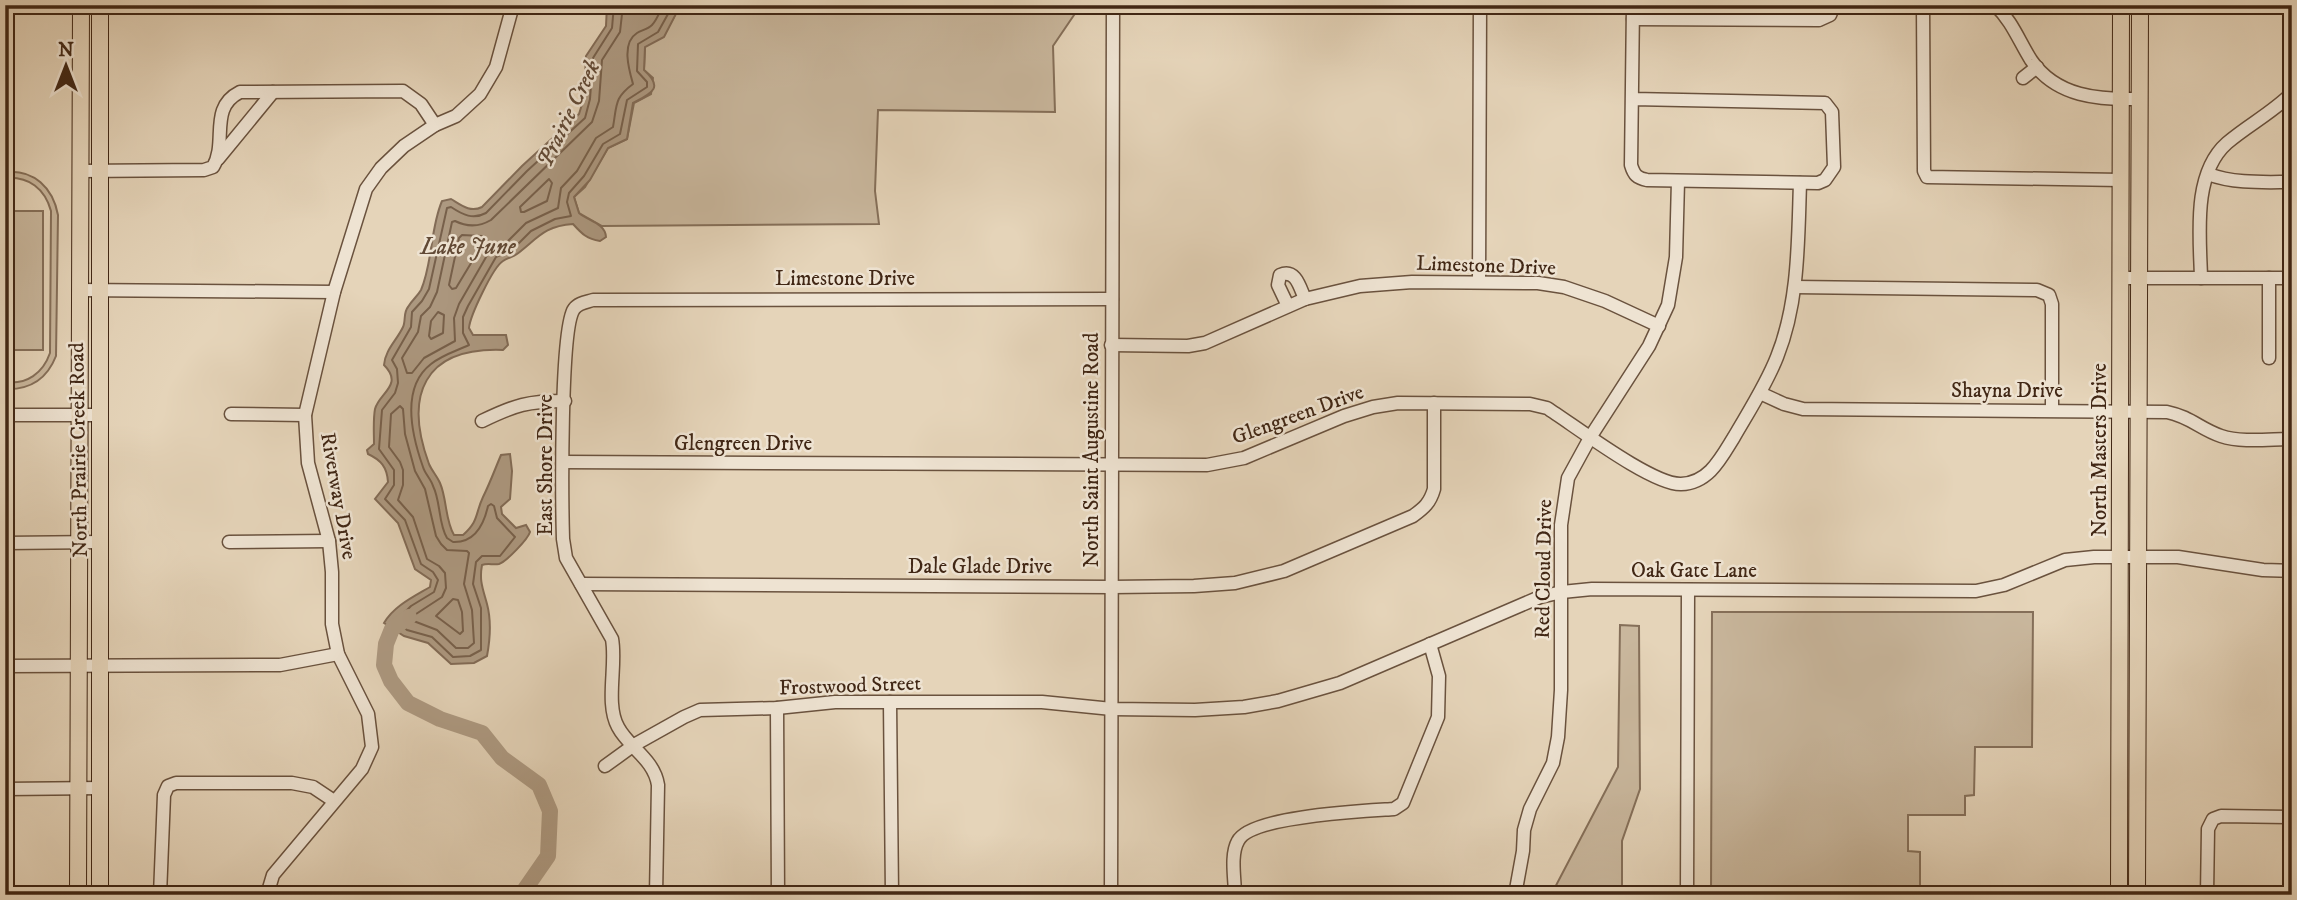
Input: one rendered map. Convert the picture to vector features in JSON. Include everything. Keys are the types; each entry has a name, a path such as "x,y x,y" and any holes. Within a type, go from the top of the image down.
{"main road":[{"name":"North Prairie Creek Road","path":"78,895 81,5"},
{"name":"North Prairie Creek Road","path":"100,5 100,895"},
{"name":"North Masters Drive","path":"2119,895 2121,5"},
{"name":"North Masters Drive","path":"2137,895 2140,5"},
{"path":"2120,708 2138,708"}],"street":[{"name":"Riverway Drive","path":"267,895 273,875 362,768 372,747 373,733 369,714 338,653 332,624 329,541 309,463 305,415 334,292 366,189 381,168 404,146 435,125 456,116 480,94 496,67 513,5"},
{"name":"North Saint Augustine Road","path":"1111,895 1113,5"},
{"path":"1479,282 1480,5"},
{"path":"1633,5 1631,164 1633,173 1639,178 1800,183 1825,180 1833,167 1832,112 1825,103 1633,99"},
{"path":"1633,19 1819,20 1830,15 1834,5"},
{"path":"1923,5 1924,171 1927,177 2121,180"},
{"path":"1995,5 2008,19 2037,67 2051,80 2069,91 2100,99 2140,99"},
{"path":"2023,78 2037,67"},
{"path":"217,161 220,115 232,96 240,92 403,91 421,104 435,125"},
{"path":"80,171 204,170 214,167 273,92"},
{"path":"2201,278 2202,199 2214,160 2225,145 2268,115 2292,93"},
{"path":"2208,174 2247,182 2292,182"},
{"name":"Red Cloud Drive","path":"1515,895 1524,830 1530,809 1553,763 1557,748 1561,690 1563,497 1574,464 1659,326 1668,305 1676,257 1678,181"},
{"name":"Glengreen Drive","path":"564,463 1178,467 1244,458 1344,416 1373,407 1398,403 1530,404 1547,408 1664,481 1679,484 1697,481 1715,467 1760,393 1781,346 1795,287 1800,183"},
{"path":"1288,306 1278,285 1280,275 1285,273 1296,278 1306,299"},
{"path":"2122,278 2292,278"},
{"path":"2269,278 2269,358"},
{"name":"Limestone Drive","path":"1111,345 1188,346 1205,343 1306,299 1380,284 1538,283 1564,287 1659,326"},
{"path":"1795,287 2037,290 2049,295 2052,304 2052,410"},
{"path":"79,290 334,292"},
{"name":"Limestone Drive","path":"578,305 593,300 1112,299"},
{"name":"East Shore Drive","path":"578,305 568,322 563,539 566,558 612,639 613,709 618,727 656,773 656,895"},
{"name":"Shayna Drive","path":"1760,393 1784,404 1803,408 2139,411 2180,414 2224,437 2292,439"},
{"path":"482,421 514,405 535,401 565,401"},
{"name":"Dale Glade Drive","path":"581,584 1112,587 1234,583 1284,572 1413,516 1430,502 1434,489 1434,403"},
{"path":"230,414 305,415"},
{"path":"5,415 98,415"},
{"path":"229,542 329,541"},
{"path":"5,543 101,542"},
{"name":"Oak Gate Lane","path":"1112,709 1195,710 1244,707 1278,701 1340,683 1511,608 1562,592 1592,589 1976,591 2004,585 2065,560 2094,556 2178,557 2263,570 2292,570"},
{"path":"1687,895 1688,590"},
{"path":"1235,895 1235,853 1237,842 1244,833 1254,828 1319,815 1394,809 1403,803 1438,717 1439,676 1430,644"},
{"path":"5,666 280,665 338,653"},
{"path":"890,702 892,895"},
{"name":"Frostwood Street","path":"605,766 634,745 684,716 700,710 890,702 1042,702 1112,709"},
{"path":"778,708 778,895"},
{"path":"160,895 164,795 168,786 176,783 292,783 313,787 334,801"},
{"path":"5,789 101,789"},
{"path":"2207,895 2208,829 2213,819 2221,816 2292,817"}],"shaded area":[{"path":"683,5 699,5 721,12 722,5 1067,5 1074,15 1053,46 1055,112 878,110 875,191 879,224 602,226 579,213 574,197 585,187 608,148 627,139 634,103 651,94 653,78 644,70 645,46 663,37"},
{"path":"5,172 25,174 40,182 52,196 58,215 56,356 48,371 36,382 14,389 5,389 5,382 20,382 33,376 50,353 51,211 45,196 35,185 21,179 5,178"},
{"path":"5,211 43,211 43,350 5,350"},
{"path":"1712,612 2033,612 2032,747 1975,747 1974,795 1965,796 1965,815 1908,815 1908,851 1920,852 1920,895 1711,895"},
{"path":"1620,625 1639,626 1640,789 1622,841 1622,895 1551,895 1618,767"}],"water":[{"name":"Lake June","path":"607,5 683,5 664,37 645,47 644,70 654,86 650,93 633,103 627,139 608,148 590,180 574,197 579,213 603,228 606,237 600,241 595,240 585,236 573,224 563,225 542,234 517,254 503,261 483,292 469,328 473,335 506,335 508,345 503,350 476,351 454,357 438,367 427,380 420,397 422,439 429,464 442,489 454,535 463,535 472,526 501,455 510,454 510,499 501,507 502,514 516,528 526,525 530,532 521,545 502,562 482,565 481,580 490,623 487,656 474,663 451,664 428,643 404,636 384,623 398,607 430,587 431,580 415,569 398,523 375,499 388,482 382,465 368,454 367,450 374,444 377,403 388,389 392,378 384,365 385,360 403,327 406,309 421,290 425,279 435,223 442,201 451,199 470,209 482,207 579,114 584,98 586,56 606,26"}],"waterway":[{"name":"Prairie Creek","path":"409,617 392,629 386,644 384,665 391,681 408,703 440,719 482,733 502,758 539,785 550,811 548,856 521,895"},
{"path":"9,895 10,817"}]}
